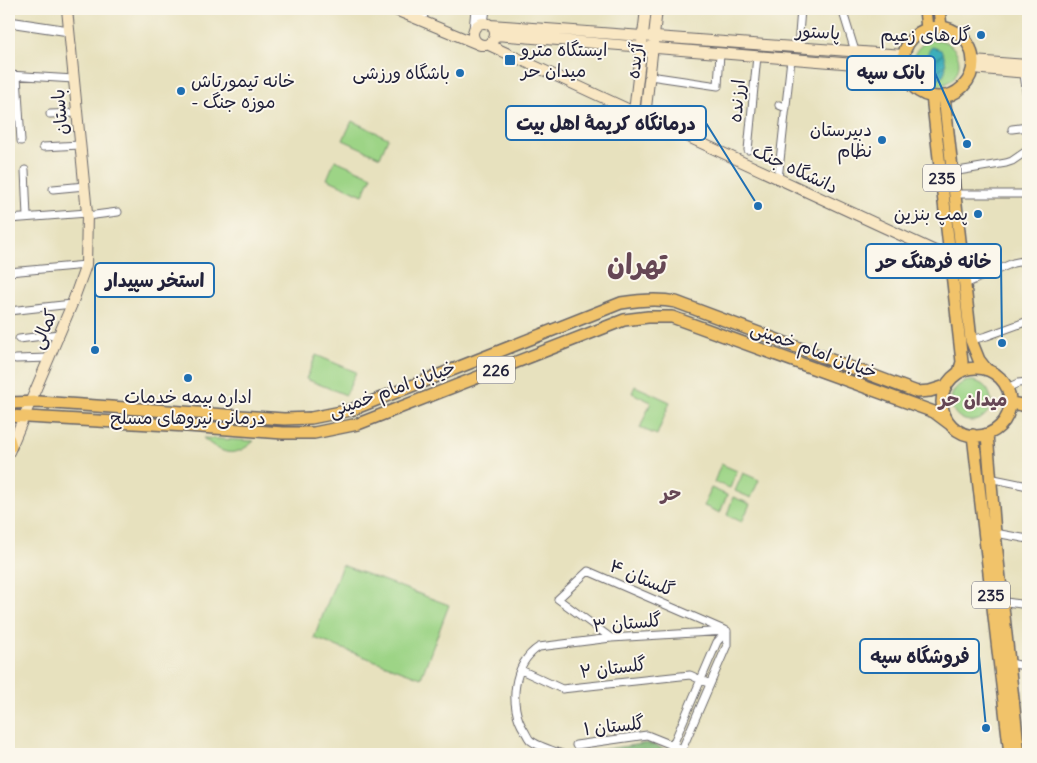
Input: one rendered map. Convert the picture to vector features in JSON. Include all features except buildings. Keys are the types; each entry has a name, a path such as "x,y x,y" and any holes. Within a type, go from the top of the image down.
{"main road":[{"name":"باستان","path":"66,9 87,214"},
{"name":"دانشگاه جنگ","path":"393,9 490,40 503,51 946,256 951,260"},
{"path":"409,9 425,12 473,33"},
{"name":"آژیده","path":"634,112 646,9"},
{"name":"آژیده","path":"646,117 657,9"},
{"path":"925,9 927,29"},
{"path":"939,9 941,27"},
{"path":"487,24 494,29 490,40 475,42 473,33 478,25 487,24"},
{"name":"پاستور","path":"487,24 653,42 771,45 904,55"},
{"path":"941,27 952,30 961,36 968,45 972,64 968,78 962,87 954,93 938,96 918,90 912,84 906,76 904,55 910,41 920,32 941,27"},
{"name":"پاستور","path":"490,40 642,41"},
{"name":"پاستور","path":"669,43 720,53 904,68"},
{"path":"770,57 771,45"},
{"path":"972,64 1027,70"},
{"name":"235","path":"938,96 952,172 972,340 979,360 986,369"},
{"name":"235","path":"938,96 951,260 962,362 959,372"},
{"name":"کمالی","path":"10,446 72,304 86,265 87,214"},
{"name":"خیابان امام خمینی","path":"30,402 284,419 311,418 351,410 620,303 634,300 662,299 676,302 918,392 930,391 946,386"},
{"name":"خیابان امام خمینی","path":"24,416 314,434 358,424 624,320 672,317 934,412 950,424"},
{"path":"508,348 505,354 513,363"},
{"path":"972,368 986,369 999,376 1007,388 1010,403 1008,414 996,430 987,434 973,435 958,430 950,424 942,408 942,396 946,386 959,372 972,368"},
{"name":"226","path":"9,404 30,402"},
{"path":"1010,403 1028,406"},
{"name":"226","path":"9,416 24,416"},
{"path":"283,433 289,430 291,426 284,419"},
{"name":"235","path":"987,434 989,478 995,533 997,601 1010,754"},
{"name":"235","path":"973,435 997,601 1010,663 1019,754"}],"street":[{"path":"473,33 476,9"},
{"path":"485,9 487,24"},
{"path":"798,47 801,9"},
{"path":"842,9 855,51"},
{"path":"9,22 69,31"},
{"path":"650,76 718,86 720,53"},
{"name":"ارزنده","path":"748,150 757,56"},
{"path":"778,179 782,107 791,58"},
{"path":"1027,70 1028,106"},
{"path":"9,75 74,79"},
{"path":"17,76 21,141"},
{"path":"50,114 77,113"},
{"path":"1012,129 1028,127"},
{"path":"44,147 80,145"},
{"path":"952,172 1006,163 1028,150"},
{"path":"25,170 27,217"},
{"path":"53,189 85,186"},
{"path":"955,194 1028,194"},
{"path":"9,219 118,212"},
{"path":"965,284 1014,263 1028,260"},
{"path":"9,272 86,265"},
{"path":"9,311 72,304"},
{"path":"972,340 1028,321"},
{"path":"19,339 59,334"},
{"path":"16,359 49,358"},
{"path":"1007,388 1018,383 1028,382"},
{"path":"989,478 1028,486"},
{"path":"995,533 1028,539"},
{"name":"گلستان ۴","path":"611,638 558,599 588,571 726,631"},
{"path":"997,601 1028,605"},
{"path":"669,754 716,642 726,631"},
{"path":"681,752 727,645 726,631"},
{"name":"گلستان ۳","path":"521,670 532,652 539,647 611,638 726,631"},
{"path":"1010,663 1028,667"},
{"path":"521,670 516,686 514,703 521,727 530,740 562,754"},
{"name":"گلستان ۲","path":"521,670 562,689 690,675 710,684"},
{"name":"گلستان ۱","path":"576,746 647,734 673,745 681,752"}],"green space":[{"path":"931,40 941,40 953,46 958,54 958,72 953,80 945,85 931,86 923,83 916,76 913,68 913,58 916,50 923,43"},
{"path":"352,121 388,138 380,157 343,140"},
{"path":"335,160 372,176 363,195 327,179"},
{"path":"316,355 356,372 346,395 306,379"},
{"path":"971,381 985,387 991,401 985,415 971,421 957,415 951,401 957,387"},
{"path":"635,386 670,402 657,435 640,428 651,402 632,393"},
{"path":"203,438 254,441 240,450 228,452 216,448"},
{"path":"721,464 737,471 730,488 714,482"},
{"path":"743,473 759,480 751,498 735,491"},
{"path":"711,488 727,495 720,513 704,506"},
{"path":"733,497 750,504 742,522 727,515"},
{"path":"342,565 449,605 421,678 314,638"},
{"path":"649,743 664,749 662,754 577,753"}],"water":[{"path":"932,47 941,50 946,62 944,74 937,80 929,74 925,61"}],"place":[{"name":"گل‌های زعیم","path":"981,35"},
{"name":"ایستگاه مترو میدان حر","path":"510,60"},
{"name":"باشگاه ورزشی","path":"460,73"},
{"name":"خانه تیمورتاش - موزه جنگ","path":"181,91"},
{"name":"دبیرستان نظام","path":"882,140"},
{"name":"بانک سپه","path":"967,144"},
{"name":"درمانگاه کریمهٔ اهل بیت","path":"758,206"},
{"name":"پمپ بنزین","path":"978,214"},
{"name":"خانه فرهنگ حر","path":"1002,343"},
{"name":"استخر سپیدار","path":"95,350"},
{"name":"اداره بیمه خدمات درمانی نیروهای مسلح","path":"188,378"},
{"name":"فروشگاه سپه","path":"986,728"}],"district":[{"name":"تهران","path":"637,264"},
{"name":"میدان حر","path":"973,399"},
{"name":"حر","path":"671,493"}]}
